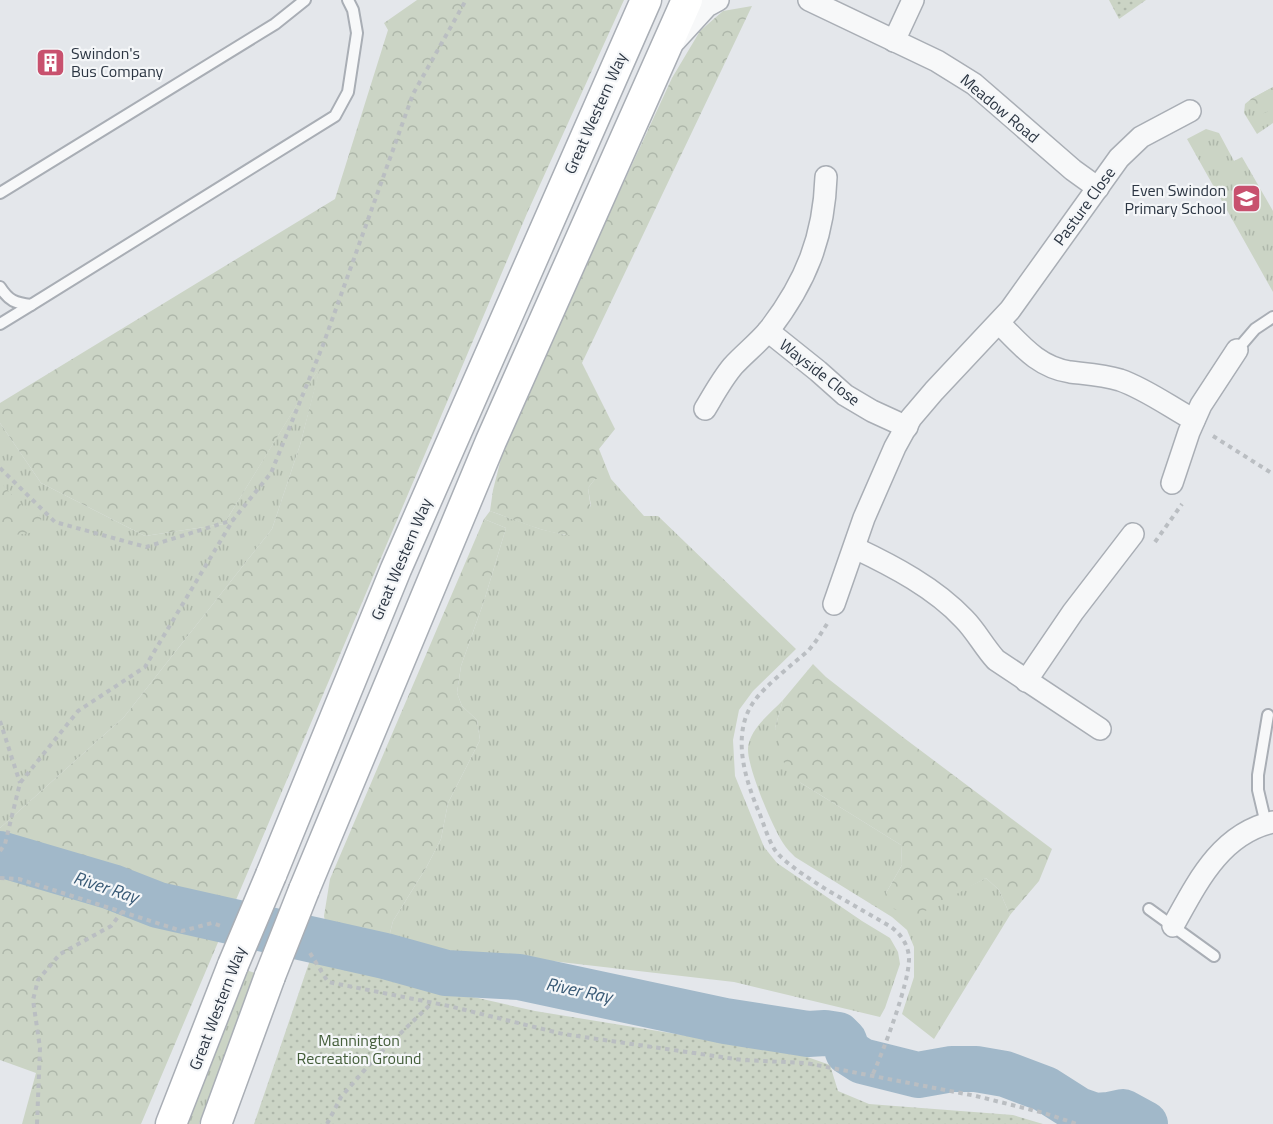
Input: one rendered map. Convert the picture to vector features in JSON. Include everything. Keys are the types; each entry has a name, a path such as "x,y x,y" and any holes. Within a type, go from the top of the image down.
{"main road":[{"name":"Great Western Way","path":"171,1124 233,965 396,569 646,0"},
{"path":"216,1124 304,890 491,441 687,0"}],"street":[{"path":"664,52 707,6 718,0"},
{"name":"Meadow Road","path":"809,0 937,61 974,84 1066,164 1098,188"},
{"path":"894,41 913,0"},
{"name":"Pasture Close","path":"834,604 876,490 911,418 999,323 1039,272 1055,246 1119,158 1141,137 1190,111"},
{"name":"Wayside Close","path":"705,409 734,366 768,331 789,302 812,256 819,235 825,206 826,177"},
{"path":"999,323 1027,353 1044,365 1125,382 1194,420"},
{"name":"Wayside Close","path":"768,331 857,403 907,427"},
{"path":"1172,483 1201,405 1237,350"},
{"path":"1026,681 1073,612 1133,534"},
{"path":"855,548 889,565 941,599 967,621 996,660 1100,729"},
{"path":"1173,926 1195,886 1221,851 1243,835 1270,823"}],"lane":[{"path":"0,193 275,24 305,0"},
{"path":"0,324 335,116 348,93 357,33 353,10 348,0"},
{"path":"0,287 13,303 31,305"},
{"path":"1237,350 1255,329 1273,317"},
{"path":"1268,715 1258,775 1258,790 1270,823"},
{"path":"1149,909 1214,956"}],"path":[{"path":"0,851 5,844 20,783 78,711 144,667 233,520 271,473 323,345 412,94 466,0"},
{"path":"1194,420 1212,436 1273,474"},
{"path":"0,468 55,522 146,547 233,520"},
{"path":"1133,534 1152,547 1183,502 1172,483"},
{"path":"834,604 824,631 816,641 755,699 746,714 741,739 749,790 777,853 804,874 899,932 906,945 909,958 906,977 872,1076"},
{"path":"0,722 20,783"},
{"path":"0,878 19,879 182,931 212,923"},
{"path":"37,1124 40,1048 33,1000 38,980 60,954 111,926 122,912"},
{"path":"306,948 328,982 432,1002 563,1034 742,1060 806,1064 872,1076 1006,1102 1077,1124"},
{"path":"327,1124 341,1097 376,1057 432,1002"}],"green space":[{"path":"417,0 624,0 528,211 141,1124 22,1124 36,1073 0,1060 0,828 124,717 272,529 300,445 320,367 224,524 145,536 41,483 0,423 0,403 335,199 388,30 384,23"},
{"path":"1109,0 1146,0 1119,19"},
{"path":"752,6 582,363 615,429 599,449 611,479 595,479 588,488 593,523 582,533 563,534 536,528 490,511 507,435 672,78 700,31 723,11"},
{"path":"1273,87 1273,123 1257,134 1244,113 1245,104"},
{"path":"1273,87 1273,110 1261,114 1252,110 1249,102 1251,99"},
{"path":"1206,129 1219,133 1234,161 1242,157 1273,211 1273,292 1187,139"},
{"path":"321,365 300,445 272,529 124,717 0,828 0,423 41,483 145,536 224,524"},
{"path":"595,479 611,479 644,516 658,516 796,649 753,691 739,710 733,740 735,776 764,847 777,863 890,938 898,952 900,964 880,1017 734,982 387,945 393,921 441,839 448,803 480,740 477,720 462,706 457,693 461,666 506,528 484,519 490,511 540,529 565,535 591,506 588,488"},
{"path":"0,482 23,507 42,517 37,532 0,537"},
{"path":"484,519 506,528 461,666 457,693 462,706 477,720 480,740 448,803 441,839 393,921 387,945 327,932 324,916 330,879"},
{"path":"813,664 826,677 904,738 1052,849 1039,881 1010,915 999,890 986,878 916,916 894,909 886,893 902,865 901,845 801,783 784,763 775,728 783,700"},
{"path":"783,700 775,728 801,783 901,845 902,865 886,893 962,890 986,878 999,890 1010,915 934,1039 902,1014 914,977 914,947 907,930 892,917 795,857 778,835 756,782 748,748 757,727"},
{"name":"Mannington Recreation Ground","path":"310,960 535,1011 799,1054 830,1065 838,1091 869,1104 1013,1115 1043,1124 254,1124"},
{"path":"246,970 255,973 199,1124 188,1124"}],"waterway":[{"name":"River Ray","path":"0,854 112,887 158,905 385,956 446,973 519,977 725,1021 808,1034 838,1035 844,1041 848,1052 862,1061 918,1075 952,1069 976,1069 1005,1074 1045,1089 1078,1110 1095,1116 1123,1112 1145,1124"}],"place":[{"name":"Swindon's Bus Company","path":"50,62"},
{"name":"Even Swindon Primary School","path":"1247,199"}]}
